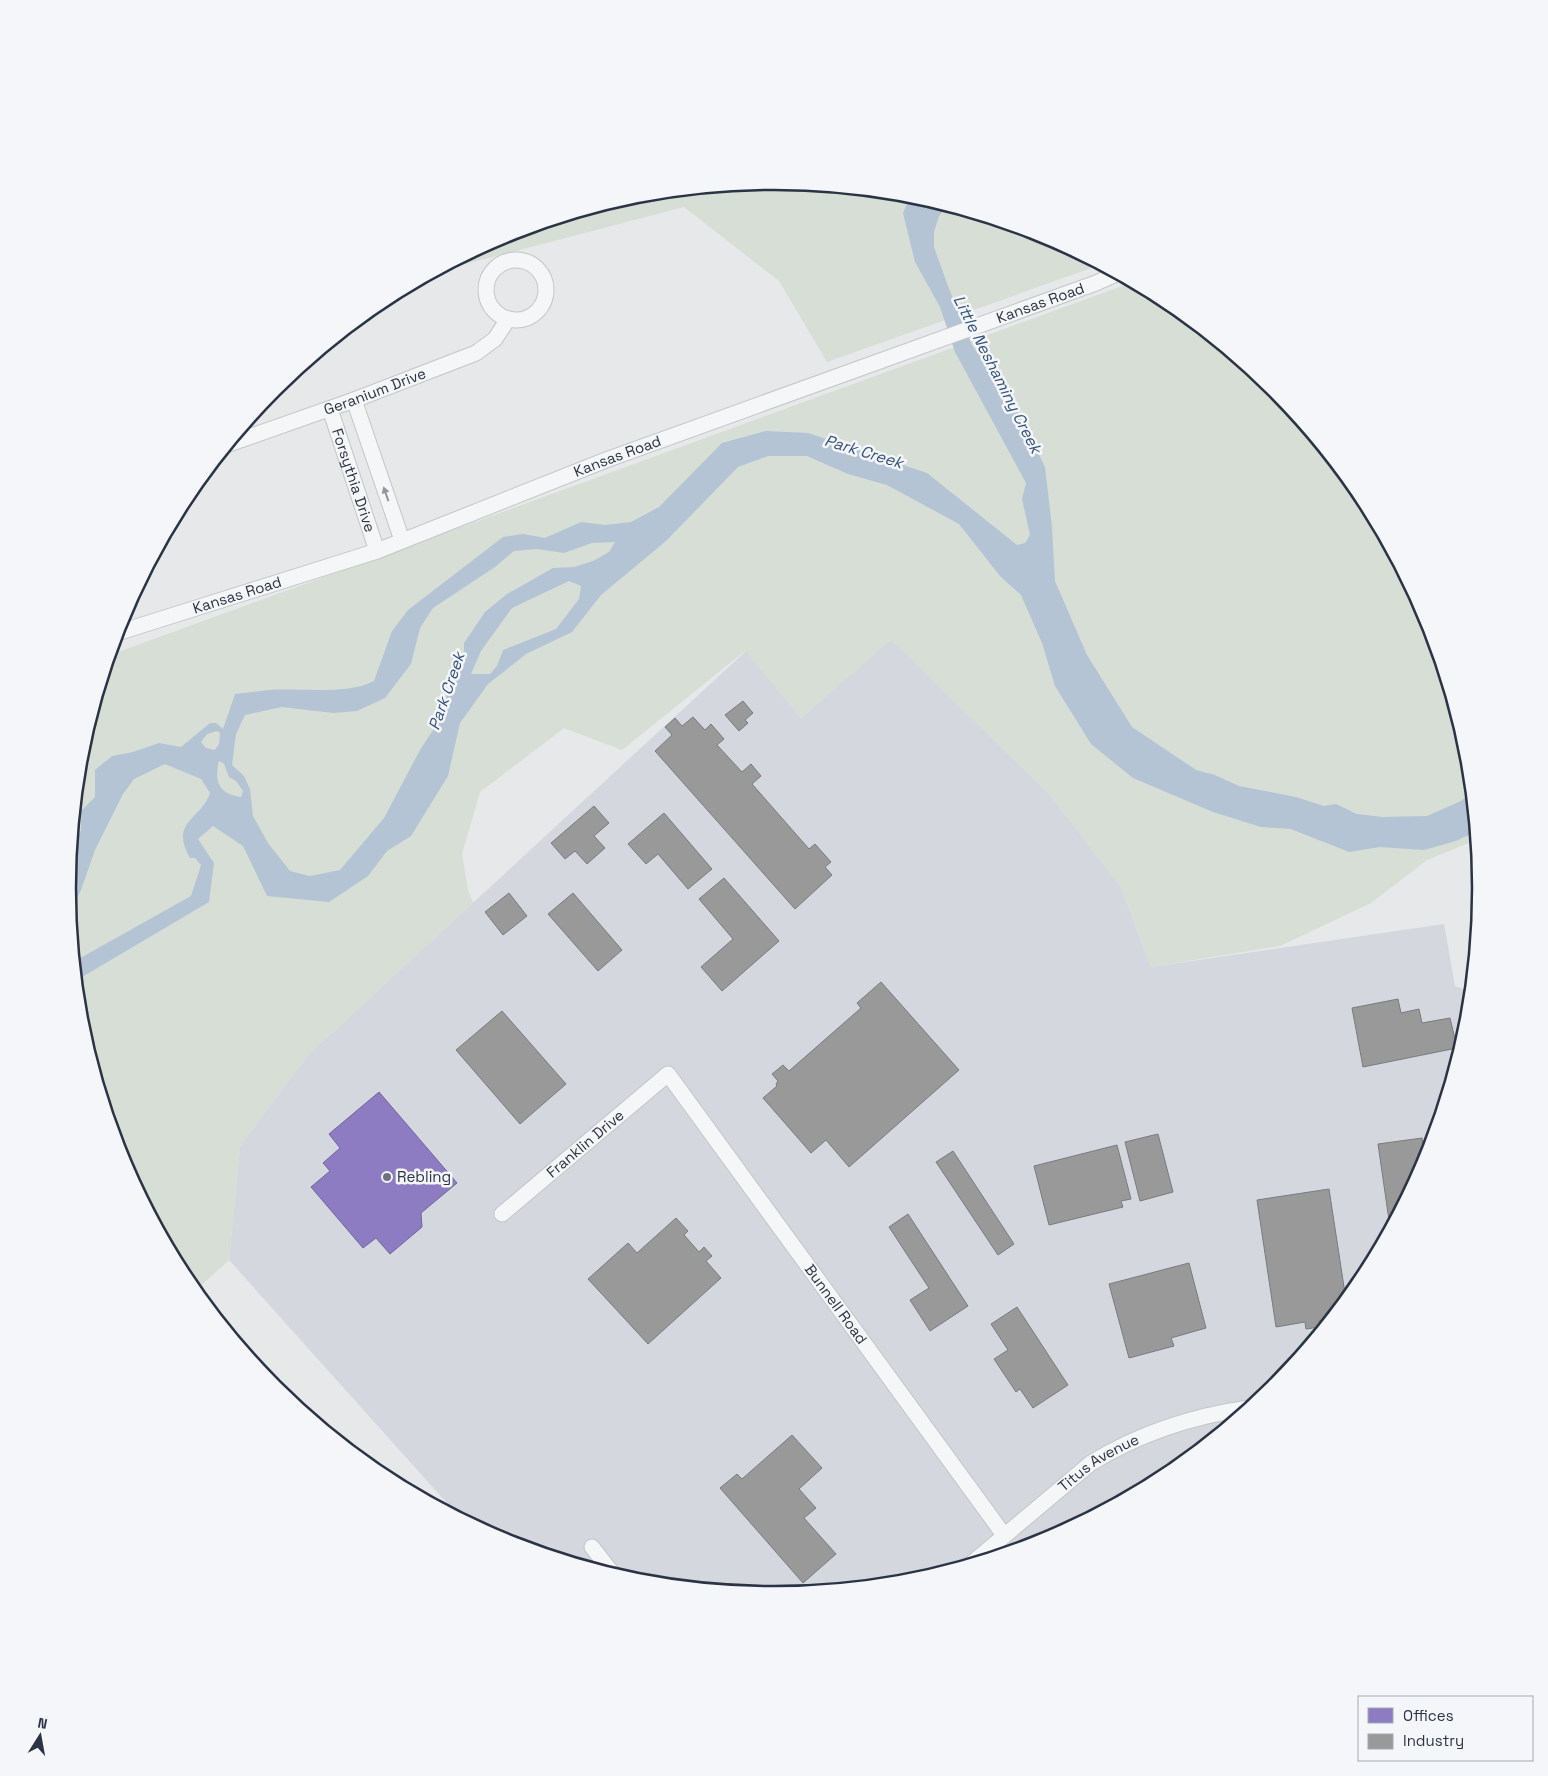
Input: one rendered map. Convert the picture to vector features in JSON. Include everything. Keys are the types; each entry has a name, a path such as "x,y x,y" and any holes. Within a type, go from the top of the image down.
{"street":[{"name":"Kansas Road","path":"126,630 377,551 606,460 886,360 1109,277"},
{"name":"Geranium Drive","path":"238,441 330,409 476,353 495,339 508,319"},
{"name":"Forsythia Drive","path":"354,400 402,540"},
{"name":"Forsythia Drive","path":"330,409 377,551"},
{"name":"Franklin Drive","path":"502,1214 668,1074"},
{"name":"Bunnell Road","path":"668,1074 1004,1535"},
{"name":"Titus Avenue","path":"983,1554 1091,1463 1112,1450 1187,1420 1237,1410"},
{"path":"592,1547 606,1565"}],"shaded area":[{"path":"774,190 865,196 955,214 1041,243 1093,267 827,362 779,281 684,207 457,266 507,243 593,214 683,196"},
{"path":"1125,285 1199,334 1234,363 1299,428 1328,463 1354,500 1400,579 1419,621 1435,664 1448,707 1458,752 1466,797 1470,842 1427,860 1371,903 1280,946 1151,967 1121,887 1050,795 891,640 801,718 745,651 622,750 564,728 480,792 462,854 468,890 473,903 309,1054 240,1146 229,1260 201,1286 170,1237 148,1197 129,1155 100,1069 82,979 76,888 82,797 100,707 117,652"},
{"path":"891,639 1050,795 1121,887 1151,967 1444,924 1455,986 1464,990 1448,1069 1435,1112 1419,1155 1400,1197 1378,1237 1328,1313 1299,1348 1234,1413 1199,1442 1162,1468 1083,1514 1041,1533 955,1562 865,1580 820,1584 774,1586 683,1580 593,1562 550,1549 507,1533 449,1505 229,1260 240,1146 309,1054 746,651 801,718"}],"water":[{"path":"907,204 943,211 939,216 934,232 934,247 948,286 972,345 1012,400 1045,467 1052,527 1055,581 1087,655 1132,727 1196,770 1215,775 1239,786 1296,797 1324,806 1336,804 1357,814 1382,817 1427,816 1466,797 1469,835 1456,841 1424,850 1380,847 1349,852 1291,829 1261,827 1213,812 1133,778 1091,744 1055,686 1042,643 1021,595 1000,576 959,524 887,485 848,474 807,456 768,456 738,467 666,541 601,595 572,632 526,654 488,684 460,723 448,776 411,836 387,851 368,876 329,902 267,896 243,846 213,826 198,839 214,863 209,902 82,977 80,958 191,896 201,865 195,858 190,858 184,846 183,836 185,828 206,802 210,793 201,779 165,764 134,779 123,794 95,850 76,899 81,811 95,797 95,770 112,756 133,752 159,743 181,747 210,723 216,723 223,729 235,694 270,690 351,688 374,681 392,631 408,610 503,537 523,534 545,538 581,522 605,525 631,522 659,507 722,443 766,431 808,433 927,473 1017,545 1025,543 1030,535 1022,499 1026,483 955,352 940,307 915,262 903,213","holes":["615,542 609,552 593,561 574,567 553,568 507,594 485,612 464,643 464,655 451,681 439,721 420,750 384,818 340,870 310,876 290,871 268,843 253,816 250,789 244,776 232,765 236,734 245,715 282,707 333,713 357,711 385,698 411,664 420,628 433,608 495,567 514,551 537,549 564,553 592,543","569,581 581,586 579,599 556,629 503,650 497,666 490,674 471,674 481,651 512,608","217,731 220,733 219,744 215,750 206,748 201,742 207,734","219,761 224,764 229,777 236,781 243,791 241,797 223,790 217,775"]}],"building: Offices":[{"name":"Rebling","path":"379,1092 457,1183 421,1213 422,1227 390,1254 376,1238 363,1248 311,1187 330,1171 323,1163 340,1148 329,1134"}],"building: Industry":[{"path":"743,701 753,713 745,720 748,723 739,731 725,715"},
{"path":"693,717 705,730 711,724 724,739 717,745 742,772 751,764 761,776 752,784 809,849 815,844 831,862 825,867 832,875 795,909 655,751 672,735 665,727 675,718 682,726"},
{"path":"594,806 609,823 594,836 605,848 587,864 575,851 565,859 551,843"},
{"path":"664,813 712,869 688,889 658,854 646,864 628,844"},
{"path":"724,878 779,941 722,991 701,967 733,939 699,899"},
{"path":"509,893 527,916 503,935 485,912"},
{"path":"573,893 622,950 598,971 548,914"},
{"path":"881,982 959,1070 849,1167 826,1140 811,1153 763,1098 777,1086 778,1081 772,1074 783,1065 789,1071 861,1008 857,1003"},
{"path":"1398,999 1401,1013 1419,1009 1422,1023 1450,1018 1455,1038 1452,1049 1363,1067 1352,1008"},
{"path":"502,1011 566,1084 520,1124 456,1050"},
{"path":"1158,1134 1173,1192 1140,1201 1125,1142"},
{"path":"1422,1138 1423,1145 1419,1155 1389,1218 1378,1144"},
{"path":"1117,1145 1131,1199 1121,1201 1123,1207 1049,1225 1034,1166"},
{"path":"953,1151 1014,1244 998,1255 936,1162"},
{"path":"1329,1189 1344,1290 1316,1328 1306,1329 1305,1322 1276,1327 1257,1200"},
{"path":"908,1214 968,1306 930,1331 910,1300 929,1288 889,1227"},
{"path":"676,1218 688,1231 684,1235 699,1252 704,1247 712,1256 706,1261 721,1278 648,1344 588,1279 628,1243 637,1253"},
{"path":"1189,1263 1206,1328 1171,1338 1174,1346 1129,1358 1109,1284"},
{"path":"1017,1307 1068,1385 1033,1408 1020,1389 1016,1392 994,1359 1008,1350 991,1324"},
{"path":"792,1435 822,1468 799,1489 816,1508 804,1518 836,1554 803,1583 720,1488 737,1474 742,1479"}],"place":[{"name":"Rebling","path":"387,1177"}],"water label":[{"name":"Little Neshaminy Creek","path":"998,374"},
{"name":"Park Creek","path":"864,451"},
{"name":"Park Creek","path":"446,691"}]}
